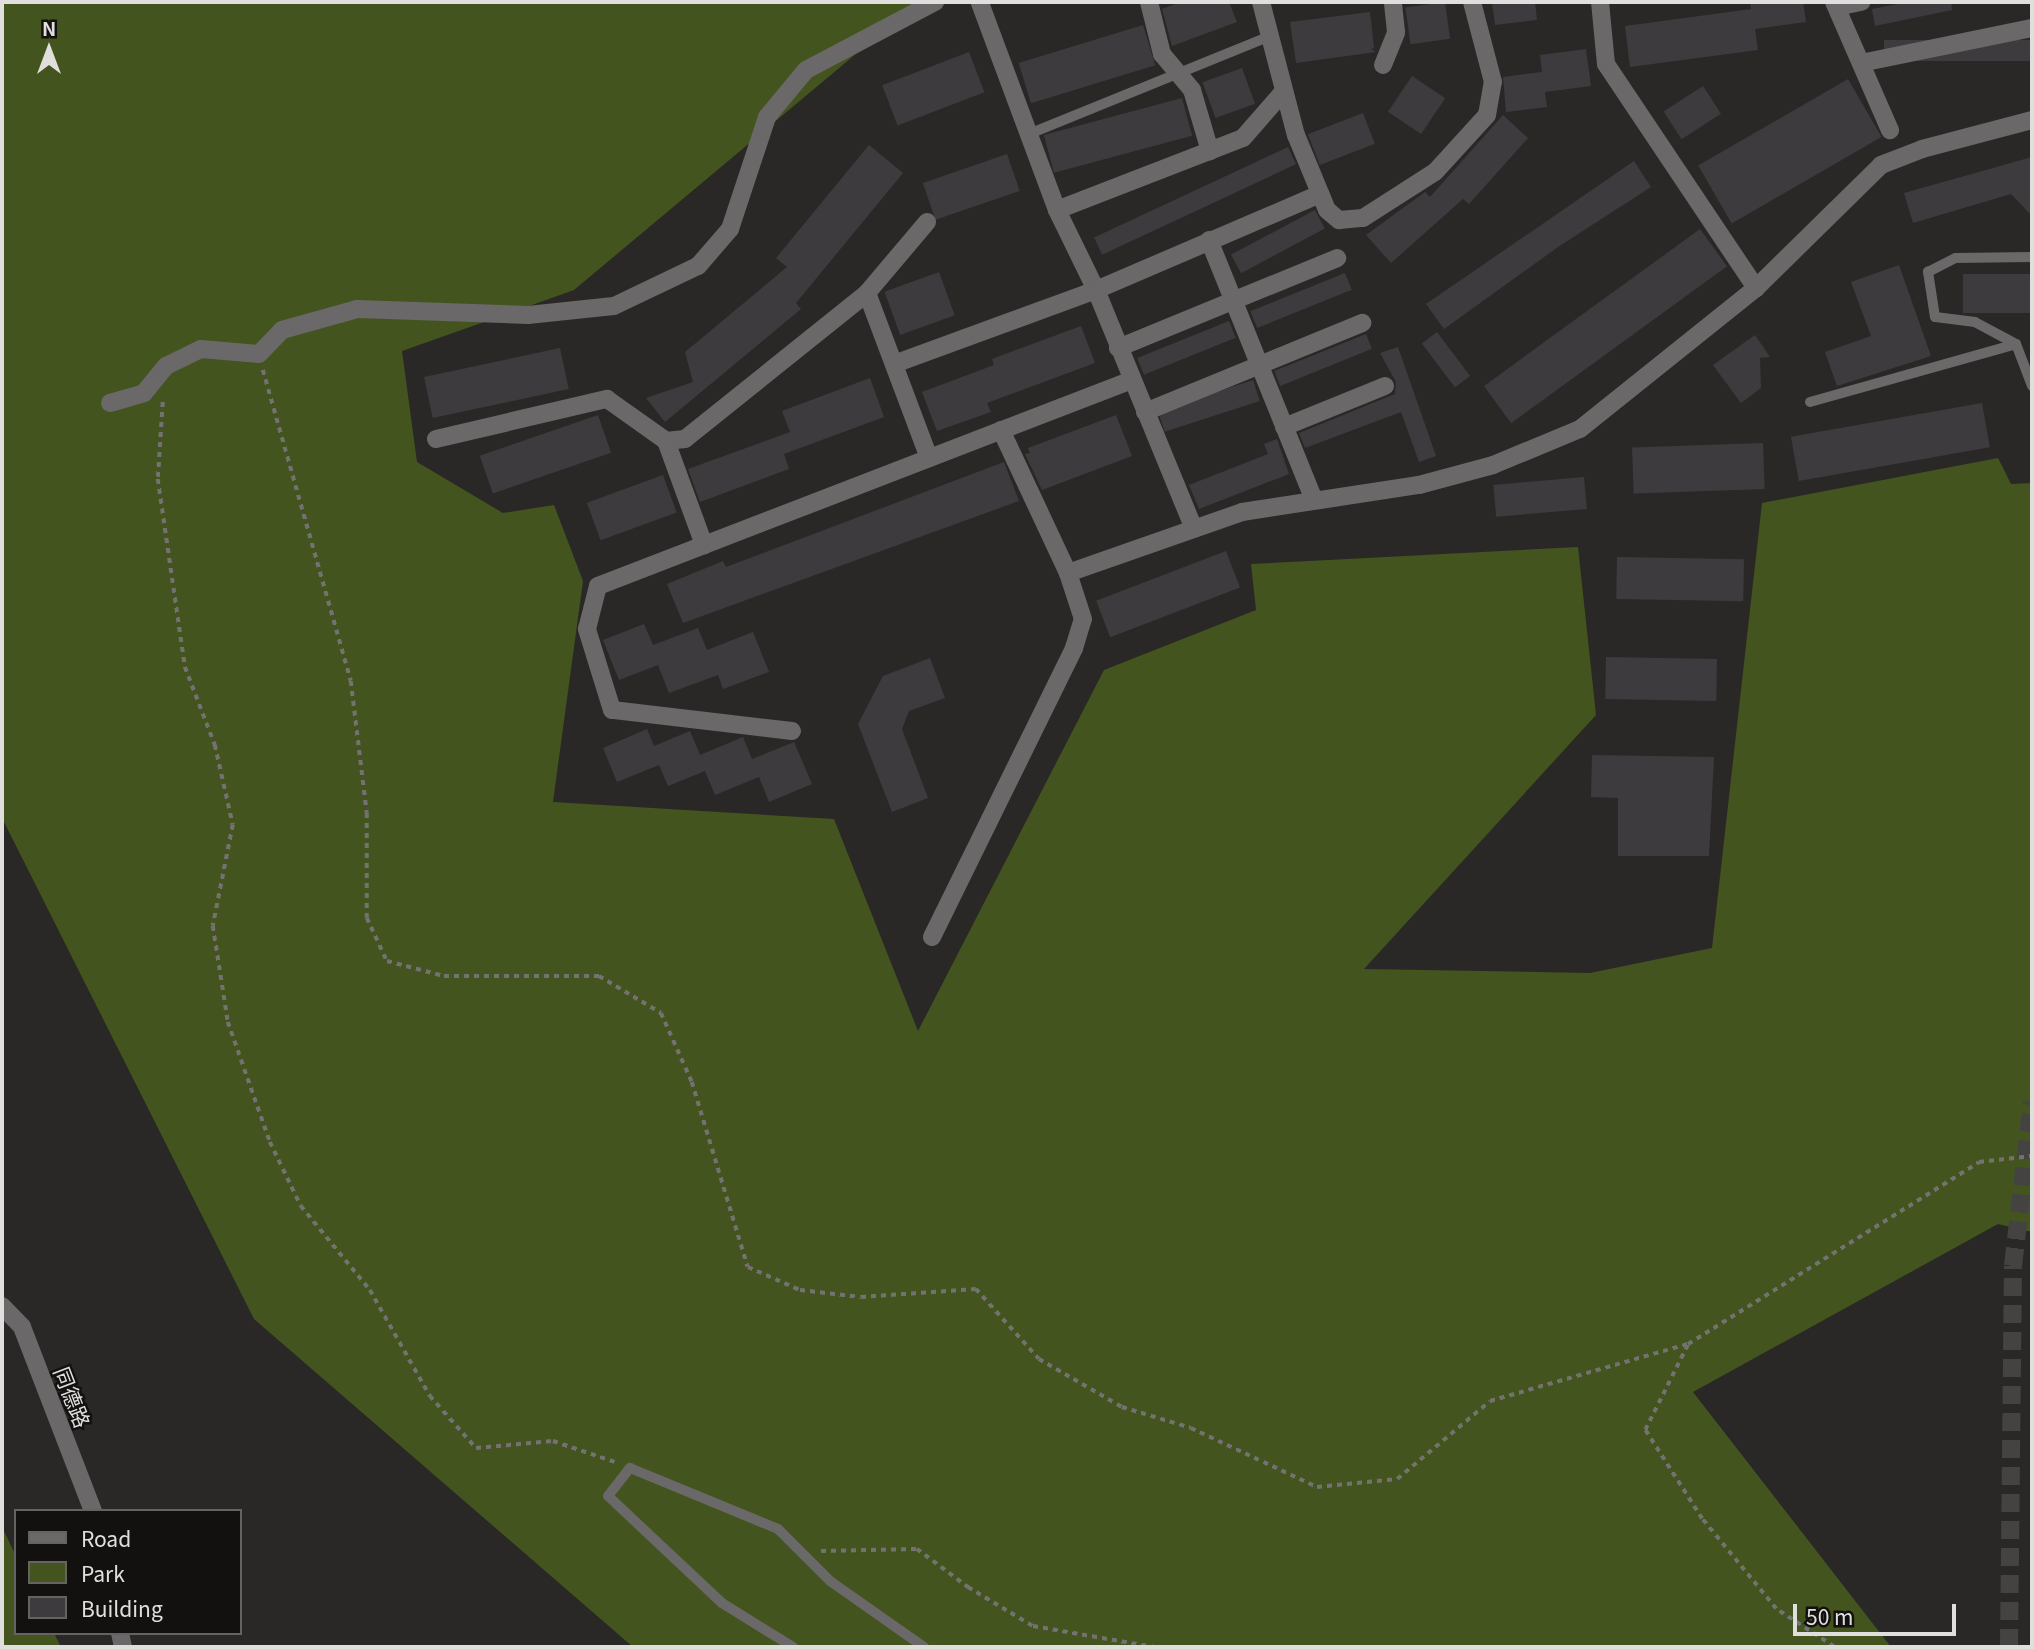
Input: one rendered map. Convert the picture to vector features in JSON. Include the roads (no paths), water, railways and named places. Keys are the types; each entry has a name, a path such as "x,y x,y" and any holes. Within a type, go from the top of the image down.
{"street":[{"path":"110,403 144,393 166,366 201,349 259,355 282,330 357,309 527,314 614,306 698,266 730,229 768,117 806,70 935,2"},
{"path":"979,2 1057,210 1096,290 1194,529"},
{"path":"1149,2 1162,54 1192,90 1210,151"},
{"path":"1261,2 1296,135 1327,210 1339,220 1363,218 1435,172 1487,115 1493,82 1472,2"},
{"path":"1383,65 1396,32 1394,2"},
{"path":"1600,2 1606,64 1756,288"},
{"path":"1861,2 1836,4 1890,130"},
{"path":"1861,63 2032,28"},
{"path":"1057,210 1244,138 1284,92"},
{"path":"1068,573 1242,512 1313,498 1419,485 1493,465 1580,429 1756,288 1881,165 1922,149 2032,120"},
{"path":"894,364 1096,290 1320,194"},
{"path":"666,441 685,439 867,293 927,222"},
{"path":"1209,240 1313,498"},
{"path":"1118,348 1337,258"},
{"path":"867,293 929,458"},
{"path":"1145,412 1362,323"},
{"path":"792,730 612,710 587,629 598,586 1132,380"},
{"path":"1284,427 1385,386"},
{"path":"436,439 607,399 620,404 666,441 704,545"},
{"path":"932,937 1074,648 1083,619 1068,573 1002,430"},
{"name":"同德路","path":"2,1306 22,1327 92,1509"}],"lane":[{"path":"1029,134 1270,36"},
{"path":"2032,257 1955,258 1928,272 1935,317 1975,322 2017,344 2032,386"},
{"path":"1810,402 2017,344"},
{"path":"793,1647 722,1603 608,1496 630,1468 778,1529 830,1581 924,1647"}],"tunnel":[{"path":"2009,1647 2013,1266 2032,1102"}]}
